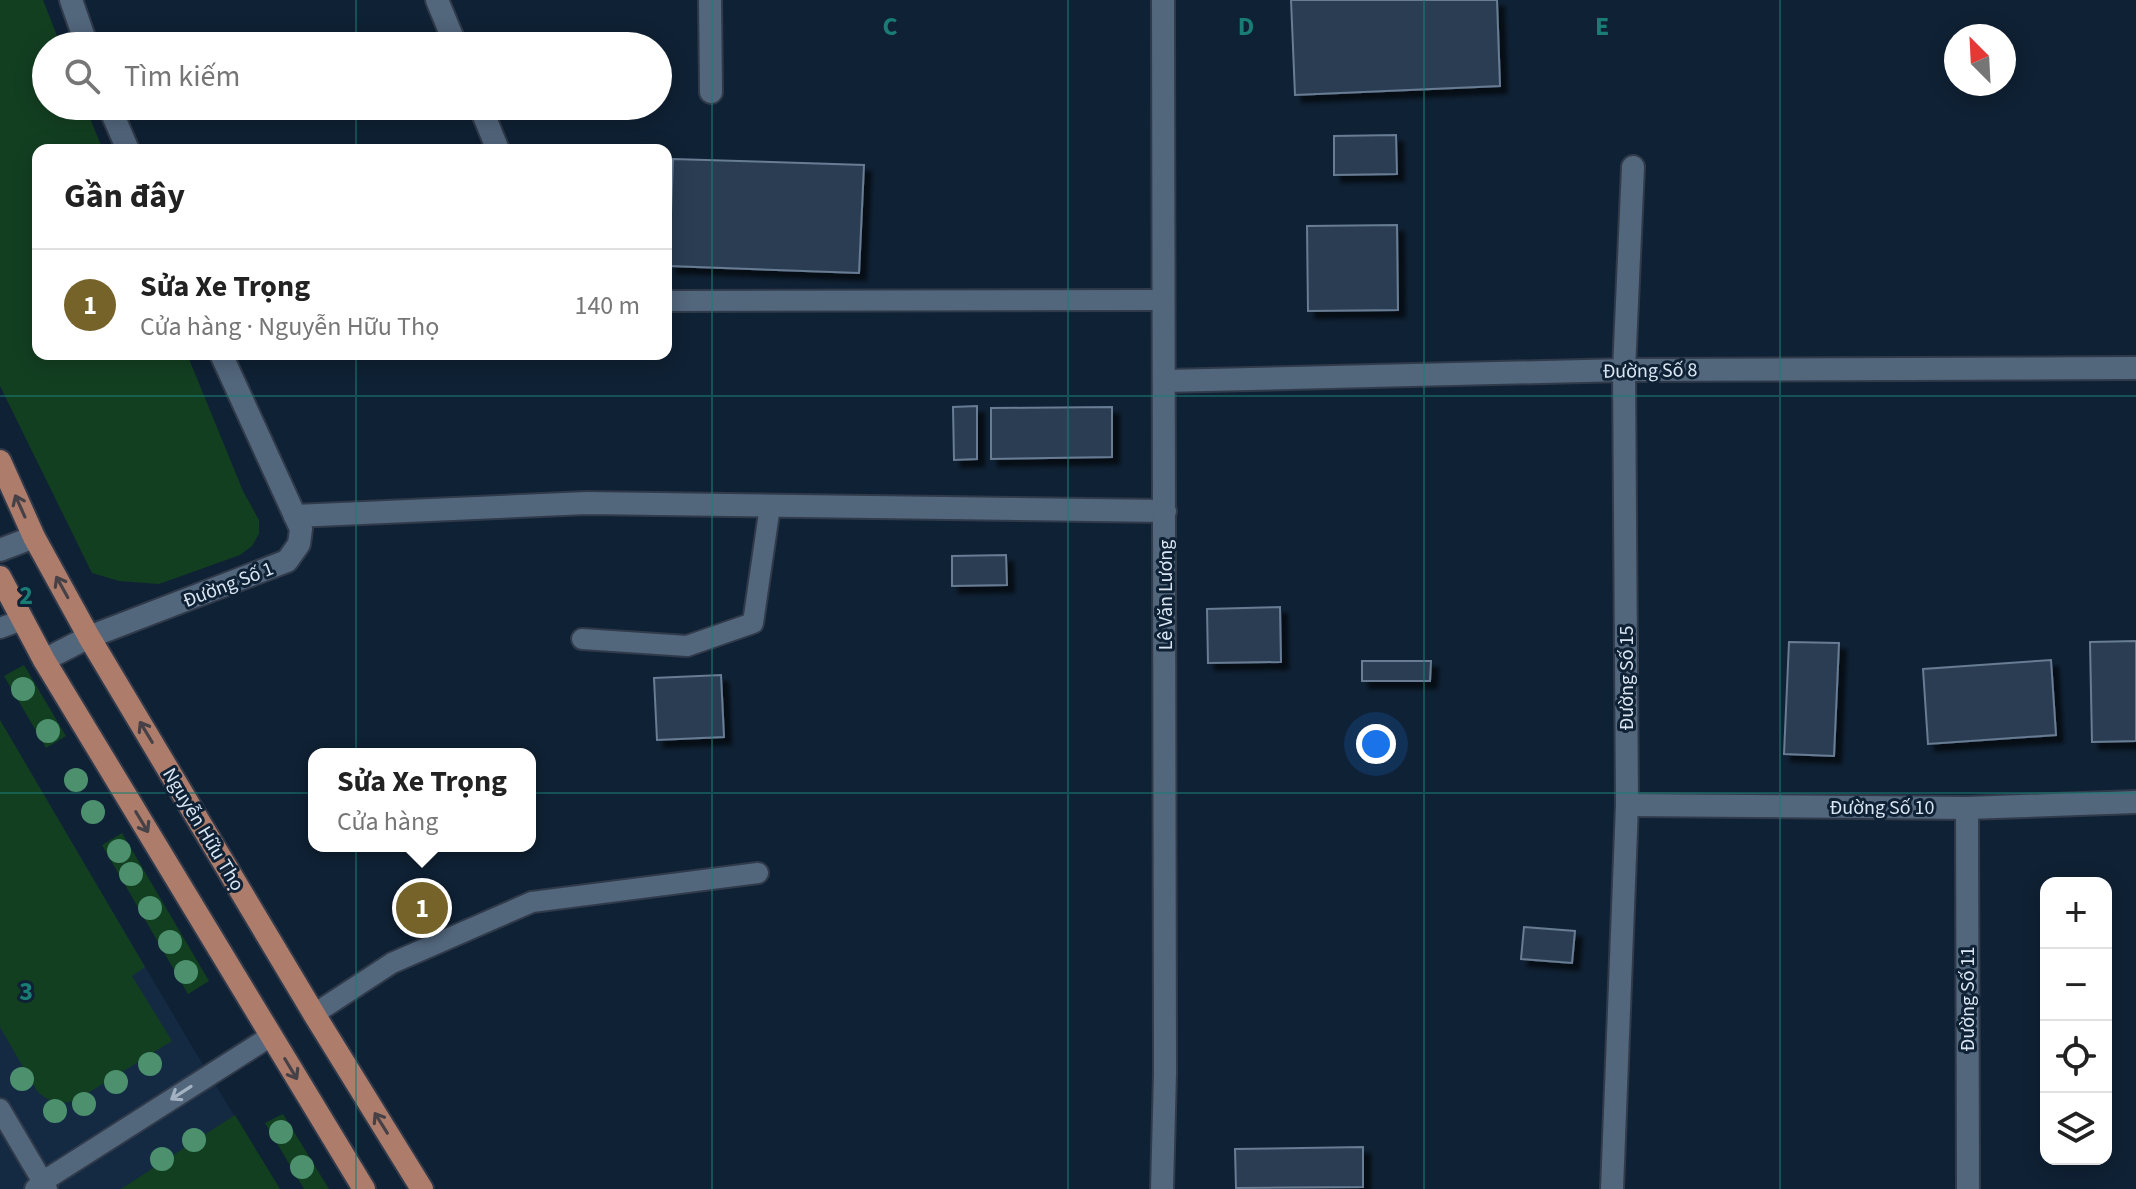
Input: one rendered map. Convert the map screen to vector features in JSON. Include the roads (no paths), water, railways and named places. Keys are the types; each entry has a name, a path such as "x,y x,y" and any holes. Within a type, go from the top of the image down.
{"main road":[{"name":"Nguyễn Hữu Thọ","path":"2,471 89,637 422,1189"},
{"path":"0,577 44,660 364,1189"}],"street":[{"path":"71,0 82,32"},
{"path":"437,0 450,32"},
{"path":"710,0 711,92"},
{"name":"Lê Văn Lương","path":"1162,1189 1165,1073 1163,0"},
{"path":"115,120 125,144"},
{"path":"486,120 496,144"},
{"name":"Đường Số 15","path":"1612,1189 1627,805 1624,370 1633,167"},
{"name":"Đường Số 1","path":"89,637 287,561 299,544 301,529 224,360"},
{"name":"Đường Số 8","path":"1165,381 1624,370 2136,368"},
{"path":"295,516 587,503 1165,511"},
{"path":"0,550 34,537"},
{"path":"44,660 89,637"},
{"name":"Đường Số 10","path":"1627,805 1967,808 2136,802"},
{"name":"Đường Số 11","path":"1967,808 1968,1189"}],"lane":[{"path":"672,301 1164,300"},
{"path":"582,639 687,646 753,623 770,506"},
{"path":"0,628 22,620"},
{"path":"314,1014 392,963 532,902 758,873"},
{"path":"0,1109 41,1187 271,1036"}],"place":[{"name":"Sửa Xe Trọng","path":"422,908"}]}
